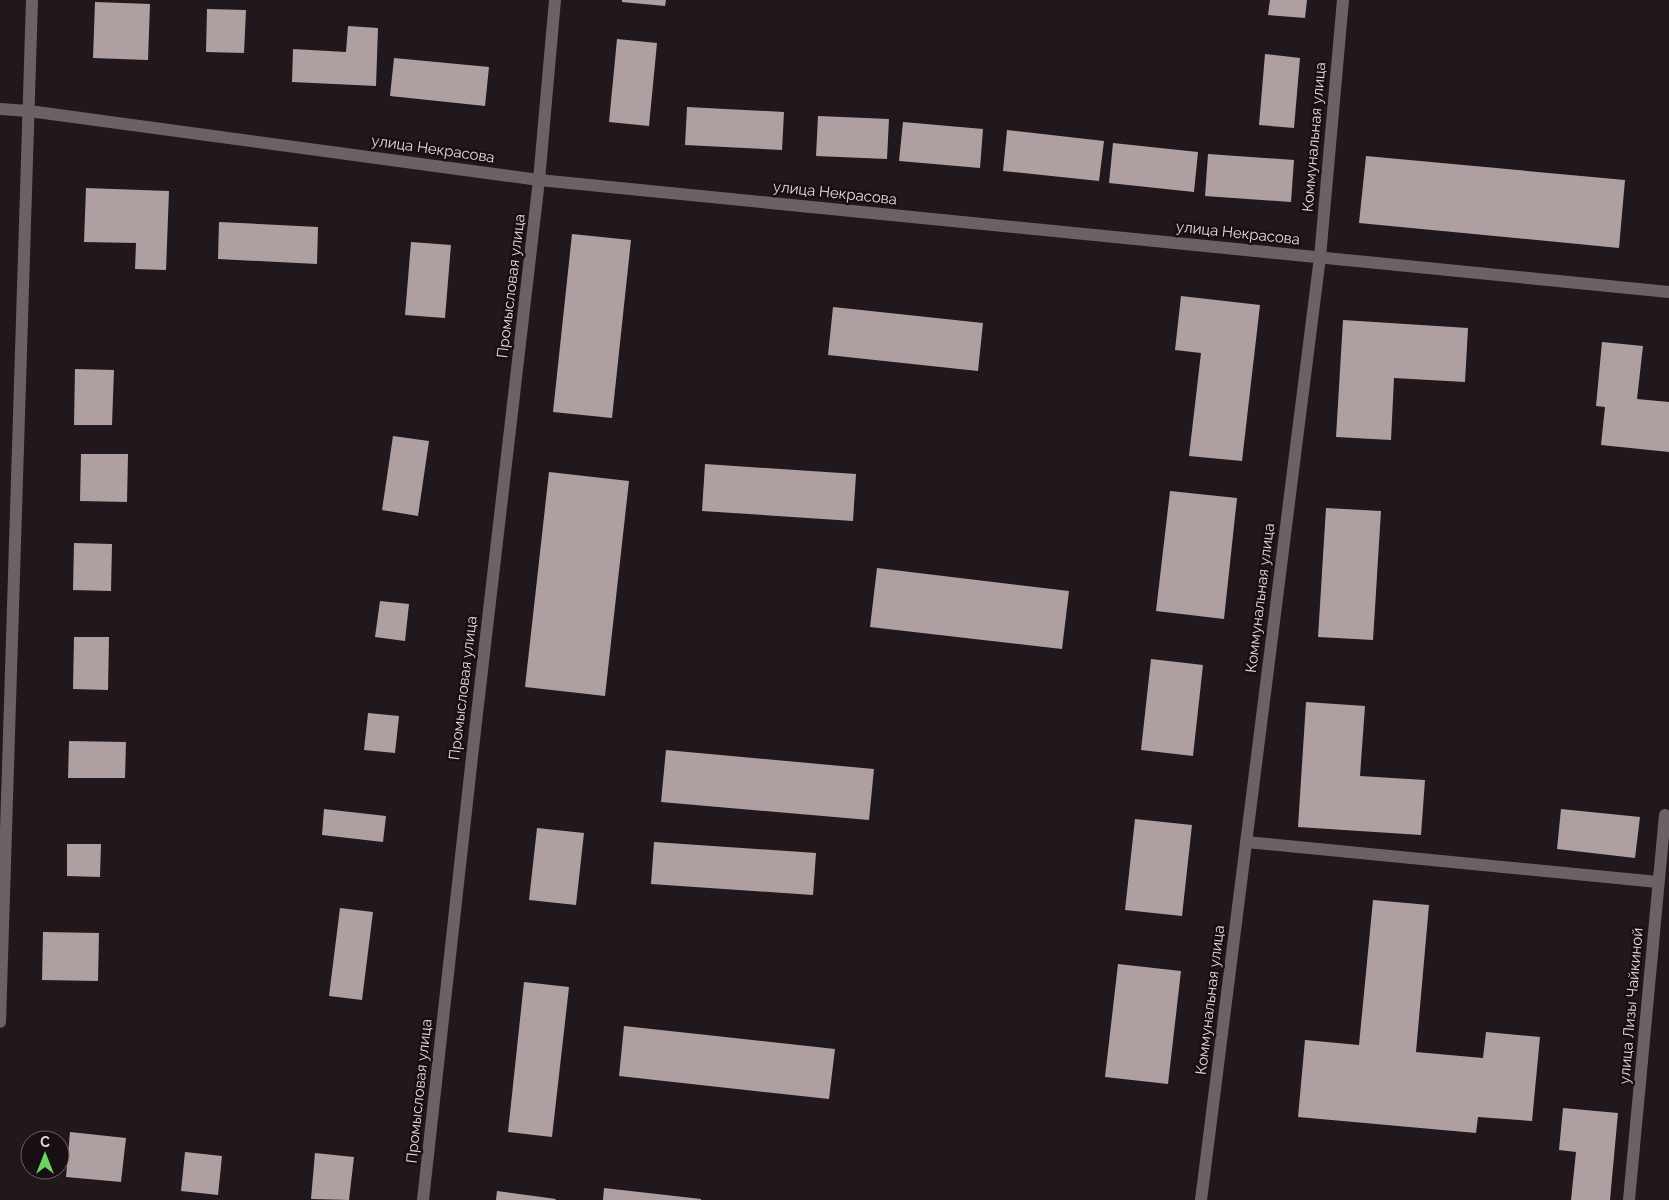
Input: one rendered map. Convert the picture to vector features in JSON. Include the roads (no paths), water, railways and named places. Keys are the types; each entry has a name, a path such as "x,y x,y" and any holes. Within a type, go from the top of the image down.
{"street":[{"path":"0,1022 32,0"},
{"name":"Промысловая улица","path":"423,1200 472,748 539,180 555,0"},
{"name":"Коммунальная улица","path":"1201,1200 1320,257 1343,0"},
{"name":"улица Некрасова","path":"0,109 29,111 539,180 1669,292"},
{"name":"улица Лизы Чайкиной","path":"1629,1200 1665,815"},
{"path":"1246,842 1658,882"}]}
